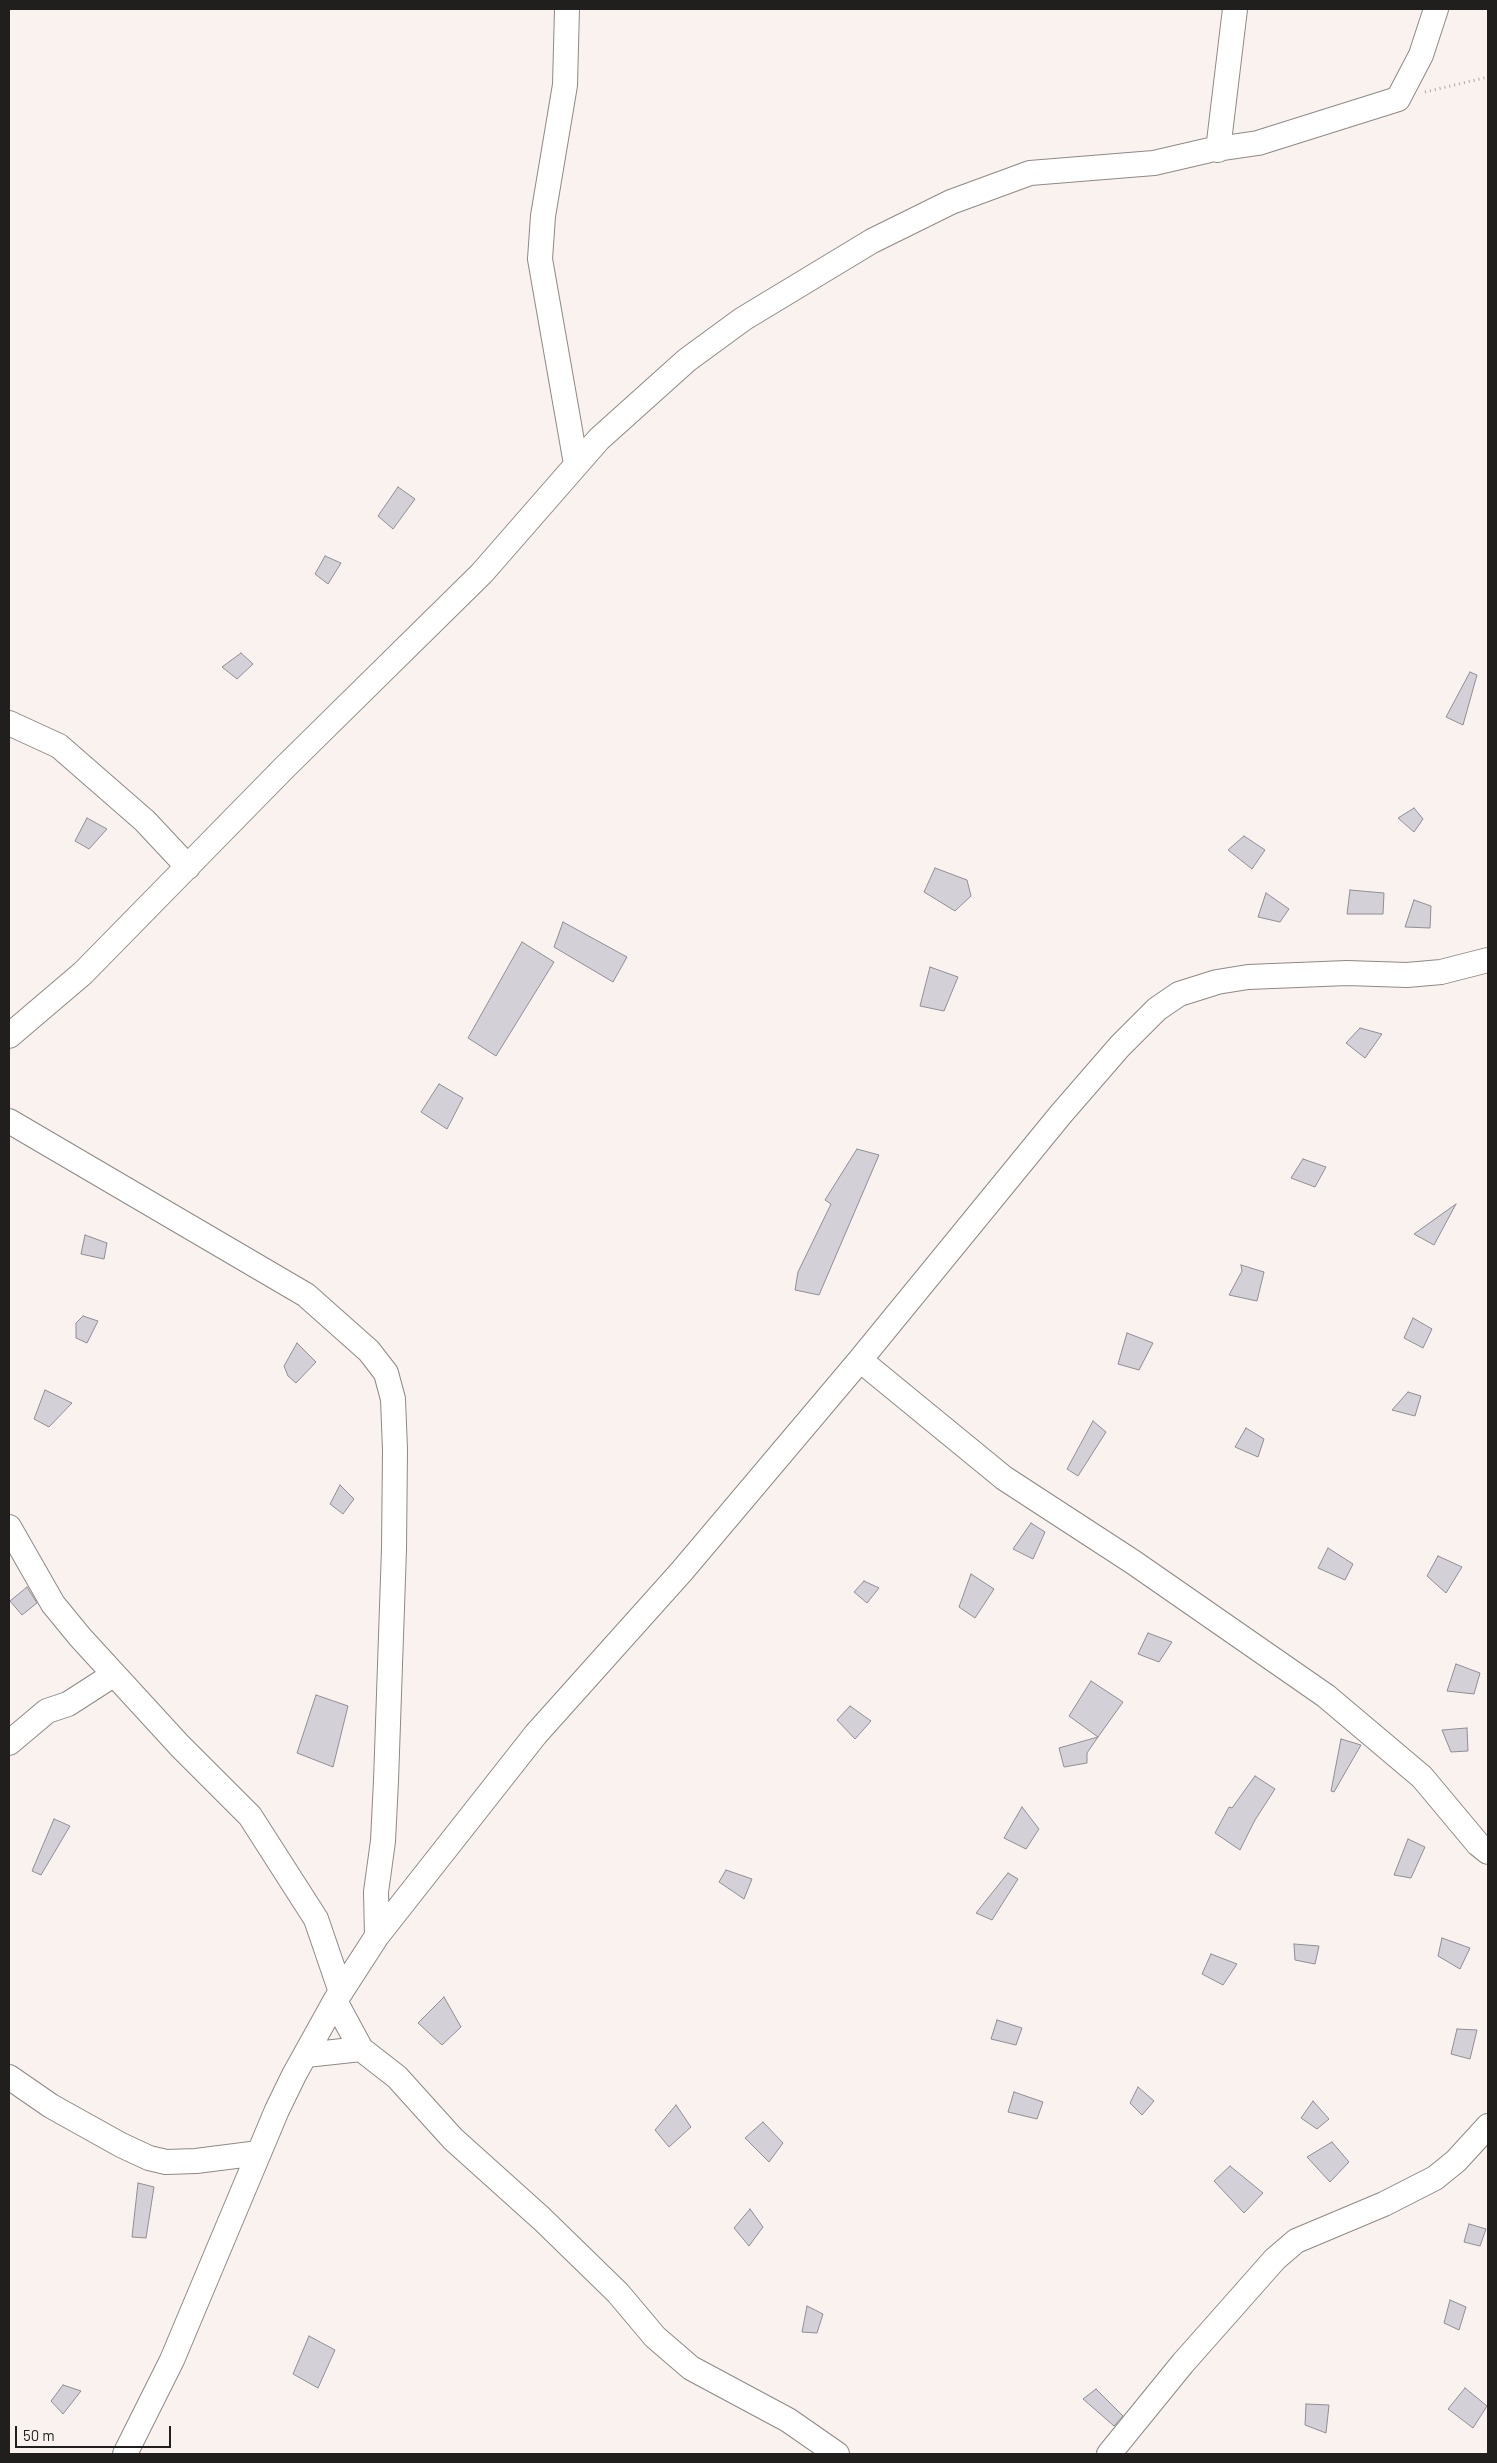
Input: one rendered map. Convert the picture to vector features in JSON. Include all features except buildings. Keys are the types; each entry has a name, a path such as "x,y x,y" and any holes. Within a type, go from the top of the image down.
{"street":[{"path":"567,9 565,86 542,216 540,259 576,464"},
{"path":"1218,150 1235,9"},
{"path":"9,1036 84,973 284,768 482,573 599,439 687,360 743,319 872,241 951,202 1030,173 1154,163 1258,144 1398,99 1421,55 1436,9"},
{"path":"9,723 59,746 145,821 188,867"},
{"path":"126,2454 172,2360 282,2101 338,1996 377,1936 536,1734 682,1571 860,1360 909,1297 1066,1107 1120,1046 1157,1009 1179,994 1217,982 1248,977 1347,973 1407,975 1441,972 1488,960"},
{"path":"9,1120 306,1295 369,1352 386,1373 393,1399 394,1529 386,1789 383,1840 376,1892 377,1936"},
{"path":"860,1360 1004,1478 1133,1562 1326,1696 1422,1776 1478,1844 1488,1852"},
{"path":"9,1527 53,1604 113,1675 250,1816 316,1919 338,1996 362,2049 397,2078 453,2139 618,2292 655,2337 691,2368 788,2420 837,2454"},
{"path":"9,1743 47,1711 68,1704 113,1675"},
{"path":"306,2055 362,2049"},
{"path":"9,2077 50,2106 121,2145 149,2158 166,2162 196,2161 259,2153"},
{"path":"1109,2454 1183,2363 1275,2258 1296,2241 1384,2204 1435,2178 1456,2161 1488,2126"}],"path":[{"path":"1398,99 1488,77"}]}
